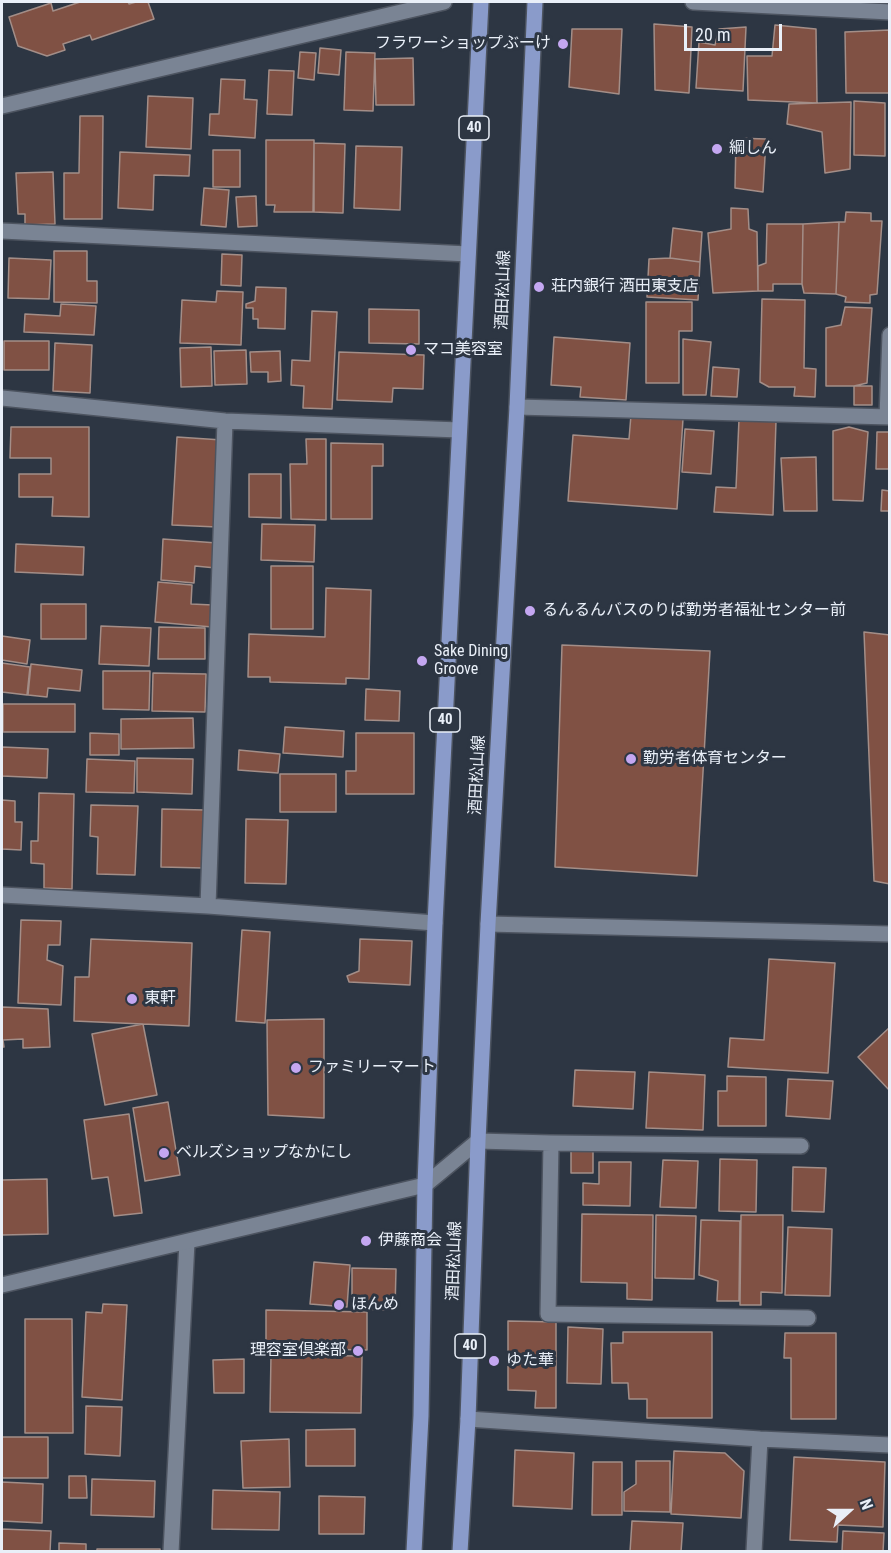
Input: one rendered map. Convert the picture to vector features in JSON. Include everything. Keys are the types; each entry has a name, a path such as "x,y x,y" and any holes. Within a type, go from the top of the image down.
{"main road":[{"name":"酒田松山線","path":"414,1551 421,1416 425,1185 435,923 481,2"},
{"name":"酒田松山線","path":"460,1551 468,1419 488,924 517,407 535,2"}],"street":[{"path":"2,106 444,2"},
{"path":"693,2 890,12"},
{"path":"2,231 468,254"},
{"path":"517,407 888,417 890,334"},
{"path":"2,398 225,422 459,429"},
{"path":"208,906 225,422"},
{"path":"2,895 208,906 435,923"},
{"path":"488,924 890,934"},
{"path":"2,1285 425,1185 478,1141 801,1146"},
{"path":"551,1143 548,1314 808,1318"},
{"path":"171,1551 187,1242"},
{"path":"468,1419 759,1439 890,1445"},
{"path":"754,1551 759,1439"}],"building":[{"path":"80,2 128,2 129,4 148,2 154,19 92,40 90,35 63,44 65,50 47,56 18,46 9,17 51,3 53,11"},
{"path":"654,24 692,27 689,93 655,90"},
{"path":"775,25 816,29 817,103 748,100 747,56 772,56"},
{"path":"746,27 743,91 696,88 699,42 715,45 719,29"},
{"path":"572,29 622,29 619,94 569,87"},
{"path":"890,30 890,93 846,93 845,32"},
{"path":"320,48 341,50 339,75 318,73"},
{"path":"300,52 316,53 314,80 298,78"},
{"path":"346,52 375,53 373,111 344,110"},
{"path":"413,58 414,105 376,105 375,59"},
{"path":"269,70 294,71 292,115 267,114"},
{"path":"221,79 245,80 244,99 257,100 255,138 209,135 210,114 219,114"},
{"path":"148,96 193,98 191,149 146,147"},
{"path":"854,101 885,103 885,156 854,155"},
{"path":"851,102 850,169 825,173 822,132 787,124 789,104"},
{"path":"80,116 103,116 102,219 64,219 64,173 79,173"},
{"path":"736,138 766,139 763,192 735,188"},
{"path":"266,140 314,140 314,212 274,212 275,205 266,205"},
{"path":"314,143 345,144 343,213 313,212"},
{"path":"356,146 402,147 400,210 354,208"},
{"path":"213,150 240,150 240,187 213,187"},
{"path":"120,152 190,155 189,176 154,175 153,210 118,208"},
{"path":"53,172 55,224 25,225 25,214 18,214 16,173"},
{"path":"204,188 229,190 226,227 201,225"},
{"path":"256,196 257,226 238,227 236,197"},
{"path":"731,208 748,209 749,229 757,232 758,291 713,293 708,233 731,229"},
{"path":"846,212 871,213 871,221 882,221 877,294 870,295 870,303 845,302 846,297 836,294 839,222 845,222"},
{"path":"839,222 836,294 804,293 802,284 803,224"},
{"path":"767,224 803,224 802,284 773,284 773,291 758,291 758,266 766,263"},
{"path":"673,228 702,232 700,262 670,258"},
{"path":"54,251 87,251 87,281 97,281 97,303 54,302"},
{"path":"222,254 242,255 241,286 221,285"},
{"path":"9,258 51,260 49,299 8,298"},
{"path":"670,258 700,262 698,300 647,297 649,259"},
{"path":"256,287 286,288 285,329 258,328 258,319 253,319 253,308 246,308 246,304 255,301"},
{"path":"217,291 243,292 241,345 180,343 182,300 216,302"},
{"path":"762,299 805,300 804,368 816,369 815,397 794,396 795,387 769,387 760,382"},
{"path":"646,302 692,302 692,331 679,331 679,383 646,383"},
{"path":"61,304 96,306 94,335 24,332 25,314 60,316"},
{"path":"845,307 872,308 867,383 854,386 826,386 826,328 841,325"},
{"path":"369,309 419,310 419,344 369,343"},
{"path":"312,311 337,312 332,409 303,408 304,386 291,385 292,360 310,361"},
{"path":"554,337 630,343 626,400 580,397 581,387 551,385"},
{"path":"683,339 711,342 706,395 683,395"},
{"path":"4,341 49,341 49,370 4,370"},
{"path":"55,343 92,345 90,393 53,391"},
{"path":"211,347 212,386 181,387 180,348"},
{"path":"246,350 247,384 215,385 214,351"},
{"path":"280,351 281,381 268,382 268,372 251,372 250,352"},
{"path":"339,352 424,355 423,389 393,388 392,402 337,400"},
{"path":"713,367 739,369 737,397 711,396"},
{"path":"854,386 872,386 872,405 854,405"},
{"path":"631,415 683,419 677,509 568,501 573,435 629,439"},
{"path":"739,419 776,421 773,515 714,512 716,487 736,488"},
{"path":"11,427 89,427 89,517 52,516 53,497 19,497 19,474 51,474 51,458 10,458"},
{"path":"849,427 868,432 863,501 833,500 833,431"},
{"path":"685,429 714,431 711,474 682,472"},
{"path":"877,432 890,432 890,469 876,469"},
{"path":"177,437 222,440 217,527 172,525"},
{"path":"306,439 326,439 326,520 291,519 290,464 307,464"},
{"path":"331,443 383,444 383,466 372,466 372,519 331,519"},
{"path":"816,457 817,511 784,511 781,458"},
{"path":"249,474 281,474 281,518 249,517"},
{"path":"882,490 890,491 890,511 881,511"},
{"path":"262,524 315,525 314,562 261,560"},
{"path":"163,539 217,543 216,568 195,566 194,583 161,580"},
{"path":"16,544 84,547 83,575 15,572"},
{"path":"271,566 313,566 313,629 271,629"},
{"path":"158,582 192,585 191,604 213,605 212,627 155,622"},
{"path":"326,588 371,590 369,679 346,678 346,684 270,682 270,677 248,677 249,634 325,637"},
{"path":"41,604 86,604 86,639 41,639"},
{"path":"101,626 151,628 149,666 99,664"},
{"path":"159,627 205,628 205,659 158,659"},
{"path":"864,632 890,635 890,884 874,881"},
{"path":"2,636 30,640 27,664 2,660"},
{"name":"勤労者体育センター","path":"562,645 710,651 697,876 555,867"},
{"path":"2,663 30,667 27,695 2,692"},
{"path":"31,664 82,670 80,691 48,688 47,697 28,695"},
{"path":"103,671 150,671 149,710 103,709"},
{"path":"153,673 206,674 205,712 152,711"},
{"path":"366,689 400,691 399,721 365,720"},
{"path":"3,704 75,704 75,732 3,732"},
{"path":"193,718 194,748 121,749 121,719"},
{"path":"285,727 344,731 343,757 283,753"},
{"path":"90,733 119,734 119,755 90,755"},
{"path":"356,733 414,733 414,794 346,794 346,771 356,771"},
{"path":"2,747 48,749 47,778 2,776"},
{"path":"239,750 280,754 278,773 238,770"},
{"path":"137,758 193,759 192,794 137,792"},
{"path":"87,759 135,761 134,793 86,792"},
{"path":"280,774 336,774 336,812 280,812"},
{"path":"39,793 74,794 72,889 44,888 44,864 31,863 31,841 38,841"},
{"path":"2,800 15,801 15,822 22,822 21,850 2,849"},
{"path":"91,805 138,806 135,875 97,874 98,837 90,836"},
{"path":"162,809 205,810 204,868 161,867"},
{"path":"246,819 288,820 286,884 245,883"},
{"path":"21,920 61,921 60,945 48,945 47,960 63,966 61,1005 18,1003"},
{"path":"242,930 270,932 265,1023 236,1021"},
{"name":"東軒","path":"91,939 192,943 189,1026 74,1021 75,977 89,977"},
{"path":"360,939 412,941 410,985 349,982 347,976 359,971"},
{"path":"769,959 835,963 828,1073 728,1067 730,1038 764,1040"},
{"path":"2,1007 48,1009 50,1047 23,1048 23,1039 3,1040 4,1047 2,1047"},
{"name":"ファミリーマート","path":"324,1019 324,1118 268,1115 267,1020"},
{"path":"143,1024 157,1095 105,1105 92,1034"},
{"path":"890,1027 890,1091 858,1057"},
{"path":"575,1070 635,1072 633,1109 573,1106"},
{"path":"649,1072 705,1075 703,1130 646,1128"},
{"path":"727,1076 766,1077 766,1126 718,1126 718,1091 727,1091"},
{"path":"788,1079 833,1081 830,1119 786,1116"},
{"path":"168,1102 180,1175 145,1181 133,1108"},
{"path":"129,1114 142,1213 114,1216 108,1177 92,1179 84,1120"},
{"path":"571,1148 593,1148 593,1173 571,1173"},
{"path":"720,1159 757,1160 756,1212 719,1211"},
{"path":"663,1160 698,1161 696,1208 660,1207"},
{"path":"599,1162 631,1162 630,1206 583,1205 583,1183 599,1184"},
{"path":"793,1167 826,1168 824,1212 792,1211"},
{"path":"47,1179 48,1234 2,1235 2,1180"},
{"path":"582,1214 653,1215 652,1300 627,1299 627,1283 581,1282"},
{"path":"656,1215 696,1216 694,1279 655,1278"},
{"path":"741,1215 783,1215 782,1293 761,1292 761,1305 740,1305"},
{"path":"701,1220 740,1221 739,1301 717,1301 718,1281 699,1275"},
{"path":"788,1227 832,1229 830,1296 785,1295"},
{"path":"314,1262 350,1265 347,1307 310,1304"},
{"path":"352,1268 396,1269 395,1310 352,1309"},
{"path":"103,1304 127,1305 122,1400 82,1397 86,1312 102,1313"},
{"path":"266,1310 367,1312 367,1350 266,1348"},
{"path":"25,1319 72,1319 73,1433 25,1433"},
{"path":"508,1321 556,1322 556,1408 535,1408 536,1391 508,1390"},
{"path":"568,1327 603,1329 601,1384 567,1383"},
{"path":"623,1332 712,1332 712,1418 647,1418 647,1399 629,1399 628,1383 612,1383 611,1343 623,1343"},
{"path":"785,1333 836,1333 836,1419 791,1419 791,1358 784,1358"},
{"path":"271,1355 362,1356 361,1413 270,1412"},
{"path":"244,1359 244,1393 214,1393 213,1360"},
{"path":"86,1406 122,1407 120,1456 85,1454"},
{"path":"355,1429 355,1466 306,1466 306,1430"},
{"path":"2,1437 48,1437 48,1478 2,1478"},
{"path":"289,1439 290,1487 243,1488 241,1441"},
{"path":"515,1450 574,1453 572,1509 513,1506"},
{"path":"674,1451 725,1453 744,1471 741,1518 671,1514"},
{"path":"794,1457 885,1462 883,1527 838,1525 837,1542 790,1540"},
{"path":"636,1461 670,1461 670,1512 624,1511 624,1492 636,1484"},
{"path":"593,1462 622,1462 622,1515 592,1515"},
{"path":"69,1476 86,1476 87,1498 69,1498"},
{"path":"92,1479 155,1481 154,1517 91,1515"},
{"path":"2,1482 43,1484 42,1523 2,1521"},
{"path":"213,1490 280,1492 279,1530 212,1529"},
{"path":"319,1496 365,1497 364,1534 319,1534"},
{"path":"632,1521 683,1523 681,1552 630,1552"},
{"path":"2,1529 51,1531 50,1552 2,1552"},
{"path":"843,1531 884,1533 883,1552 842,1552"},
{"path":"59,1543 86,1544 86,1552 59,1552"},
{"path":"97,1549 160,1549 160,1552 97,1552"}],"place":[{"name":"フラワーショップぶーけ","path":"563,44"},
{"name":"綱しん","path":"717,149"},
{"name":"荘内銀行 酒田東支店","path":"539,287"},
{"name":"マコ美容室","path":"411,350"},
{"name":"るんるんバスのりば勤労者福祉センター前","path":"530,611"},
{"name":"Sake Dining Groove","path":"422,661"},
{"name":"勤労者体育センター","path":"631,759"},
{"name":"東軒","path":"132,999"},
{"name":"ファミリーマート","path":"296,1068"},
{"name":"ベルズショップなかにし","path":"164,1153"},
{"name":"伊藤商会","path":"366,1241"},
{"name":"ほんめ","path":"339,1305"},
{"name":"理容室倶楽部","path":"358,1351"},
{"name":"ゆた華","path":"494,1361"}]}
